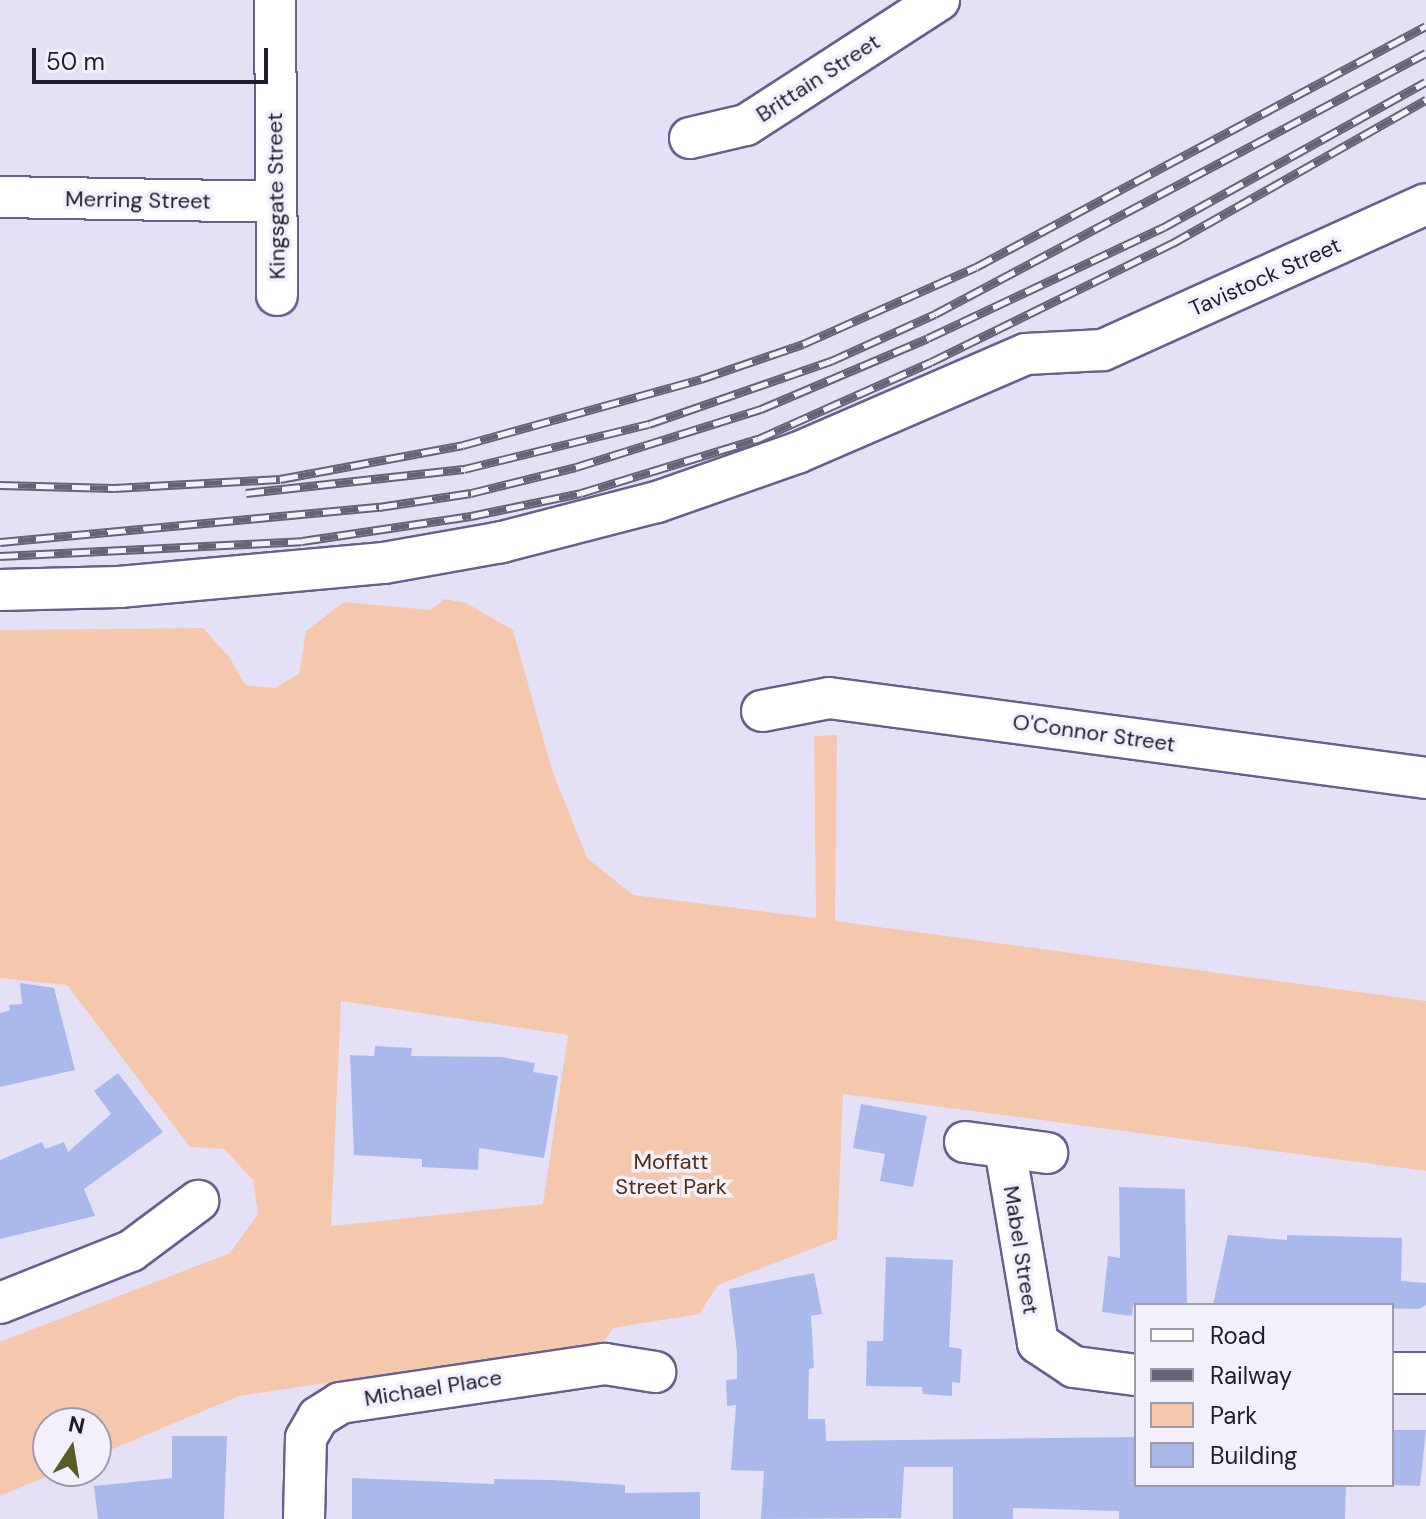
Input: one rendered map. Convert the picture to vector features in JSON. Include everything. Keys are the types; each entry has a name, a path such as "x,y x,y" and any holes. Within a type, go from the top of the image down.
{"street":[{"name":"Kingsgate Street","path":"275,0 277,295"},
{"name":"Brittain Street","path":"690,138 746,125 939,0"},
{"name":"Merring Street","path":"0,197 276,202"},
{"name":"Tavistock Street","path":"0,590 119,587 384,563 502,542 657,502 797,453 1026,354 1103,350 1426,204"},
{"name":"O'Connor Street","path":"762,711 829,698 1426,778"},
{"path":"965,1142 1047,1153"},
{"name":"Mabel Street","path":"1005,1148 1038,1343 1074,1367 1134,1375"},
{"path":"0,1303 131,1251 198,1201"},
{"name":"Michael Place","path":"304,1519 306,1438 318,1417 340,1403 605,1364 655,1372"},
{"path":"1394,1373 1426,1373"}],"green space":[{"name":"Moffatt Street Park","path":"444,599 466,603 513,630 552,770 587,858 633,895 816,918 814,736 837,735 835,921 1426,1001 1426,1171 843,1094 837,1239 718,1285 699,1314 613,1328 604,1342 239,1396 112,1449 112,1407 32,1407 32,1483 0,1496 0,1342 230,1253 258,1214 253,1180 224,1149 190,1147 67,985 0,978 0,630 203,628 230,658 245,685 275,688 299,674 306,631 344,602 431,610","holes":["341,1001 568,1035 543,1204 331,1226"]}],"building":[{"path":"20,983 54,988 75,1070 0,1087 0,1013 10,1010 9,1005 22,1004"},
{"path":"375,1046 412,1048 411,1056 501,1057 535,1063 533,1072 558,1076 544,1158 479,1148 478,1170 422,1167 422,1159 354,1155 350,1055 374,1056"},
{"path":"118,1073 163,1132 84,1189 95,1216 0,1239 0,1160 42,1142 45,1149 64,1142 68,1152 111,1114 94,1091"},
{"path":"861,1104 927,1116 913,1187 880,1181 885,1154 853,1148"},
{"path":"1119,1187 1185,1189 1187,1303 1134,1303 1132,1316 1102,1312 1108,1256 1120,1258"},
{"path":"1228,1235 1287,1240 1287,1235 1402,1238 1401,1281 1426,1283 1426,1305 1419,1309 1394,1309 1394,1303 1213,1303"},
{"path":"886,1257 953,1260 949,1347 962,1349 960,1383 952,1382 952,1396 923,1394 922,1387 866,1386 867,1341 883,1341"},
{"path":"814,1273 822,1314 811,1316 814,1368 809,1369 808,1419 825,1419 826,1441 1134,1437 1134,1487 1346,1487 1345,1519 1119,1519 1119,1511 1013,1508 1013,1519 953,1519 953,1467 904,1467 901,1518 761,1519 764,1471 731,1470 736,1405 727,1406 726,1380 737,1379 737,1352 729,1289"},
{"path":"1394,1430 1426,1430 1420,1486 1394,1485"},
{"path":"172,1436 227,1436 224,1519 98,1519 94,1487 172,1478"},
{"path":"352,1478 494,1484 494,1479 553,1480 625,1485 625,1493 700,1492 700,1519 352,1519"}],"railway":[{"path":"0,485 114,488 280,479 463,445 701,379 803,344 976,267 1426,26"},
{"path":"246,493 464,469 649,424 831,361 935,314 1426,53"},
{"path":"0,542 379,507 471,493 576,467 761,409 928,338 1164,227 1426,82"},
{"path":"0,556 302,541 471,516 581,493 758,439 931,362 1173,243 1426,100"}]}
